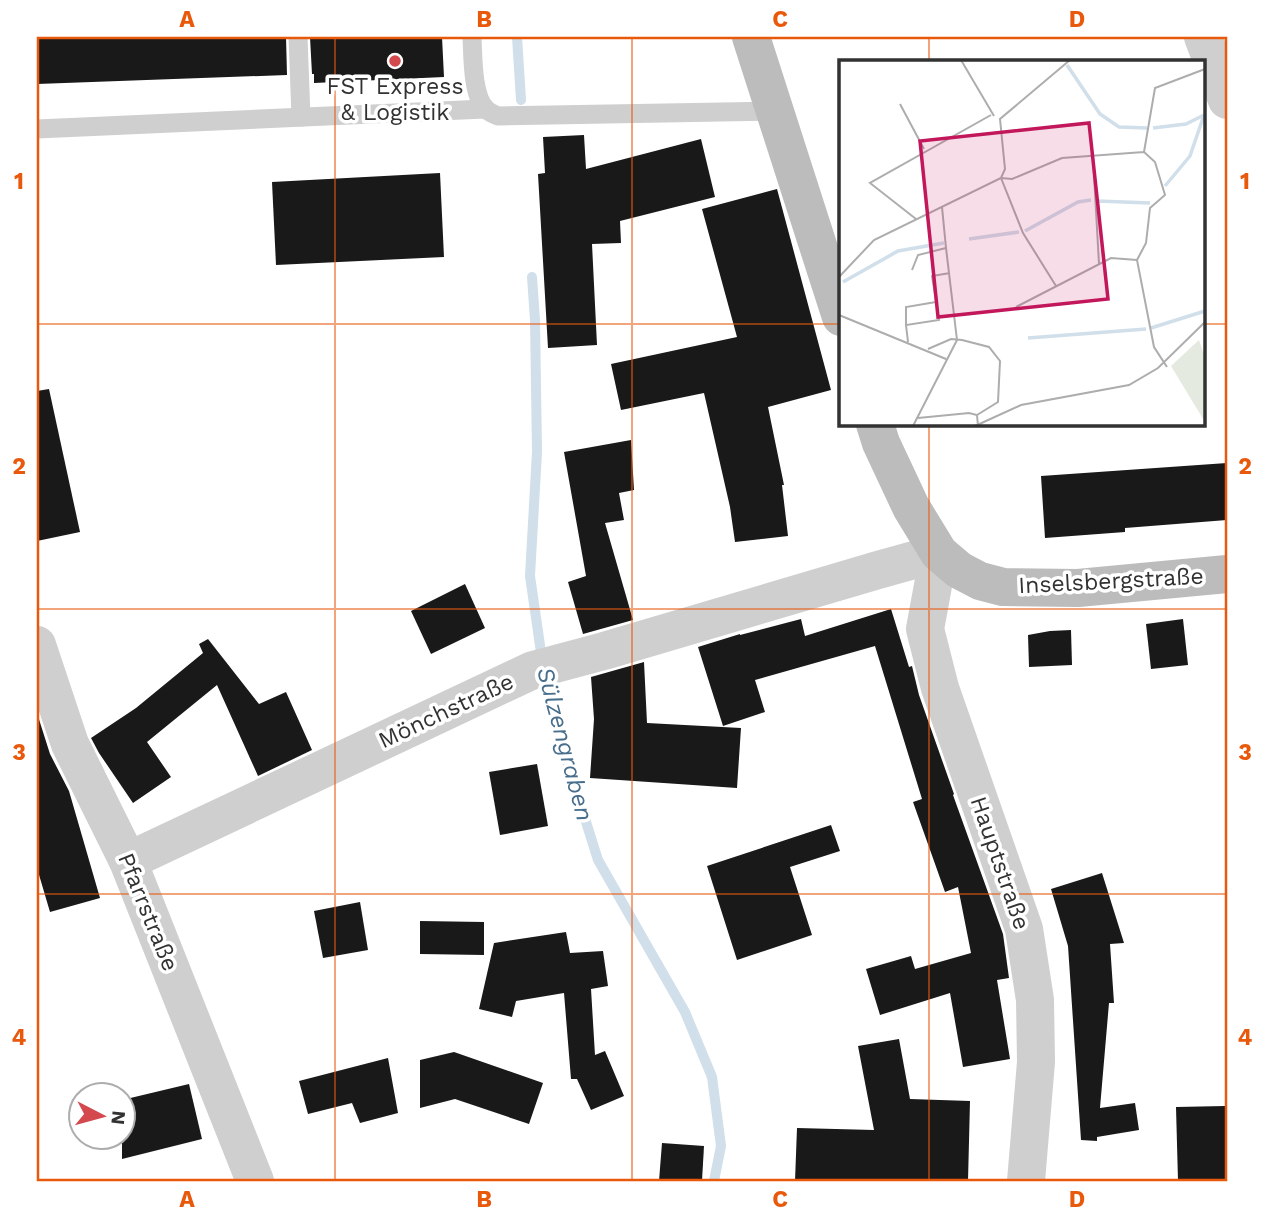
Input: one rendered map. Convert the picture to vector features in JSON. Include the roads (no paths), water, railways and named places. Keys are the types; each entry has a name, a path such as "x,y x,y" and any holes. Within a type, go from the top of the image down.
{"street":[{"path":"751,37 839,311"},
{"path":"1203,37 1227,100"},
{"name":"Inselsbergstraße","path":"875,425 911,507 939,554 959,570 980,581 1003,587 1078,588 1227,574"},
{"name":"Mönchstraße","path":"128,861 541,668 939,554"},
{"name":"Hauptstraße","path":"939,554 925,629 940,688 1024,929 1035,1000 1037,1062 1026,1181"},
{"name":"Pfarrstraße","path":"37,645 70,744 128,861 255,1181"}],"lane":[{"path":"298,37 301,117"},
{"path":"472,37 476,85 485,109"},
{"path":"37,129 485,109 498,116 774,111"}],"waterway":[{"name":"Sülzengraben","path":"517,37 521,100"},
{"name":"Sülzengraben","path":"532,277 537,452 530,576 548,701 598,860 685,1012 712,1077 721,1146 714,1181"}],"place":[{"name":"FST Express & Logistik","path":"395,61"}]}
